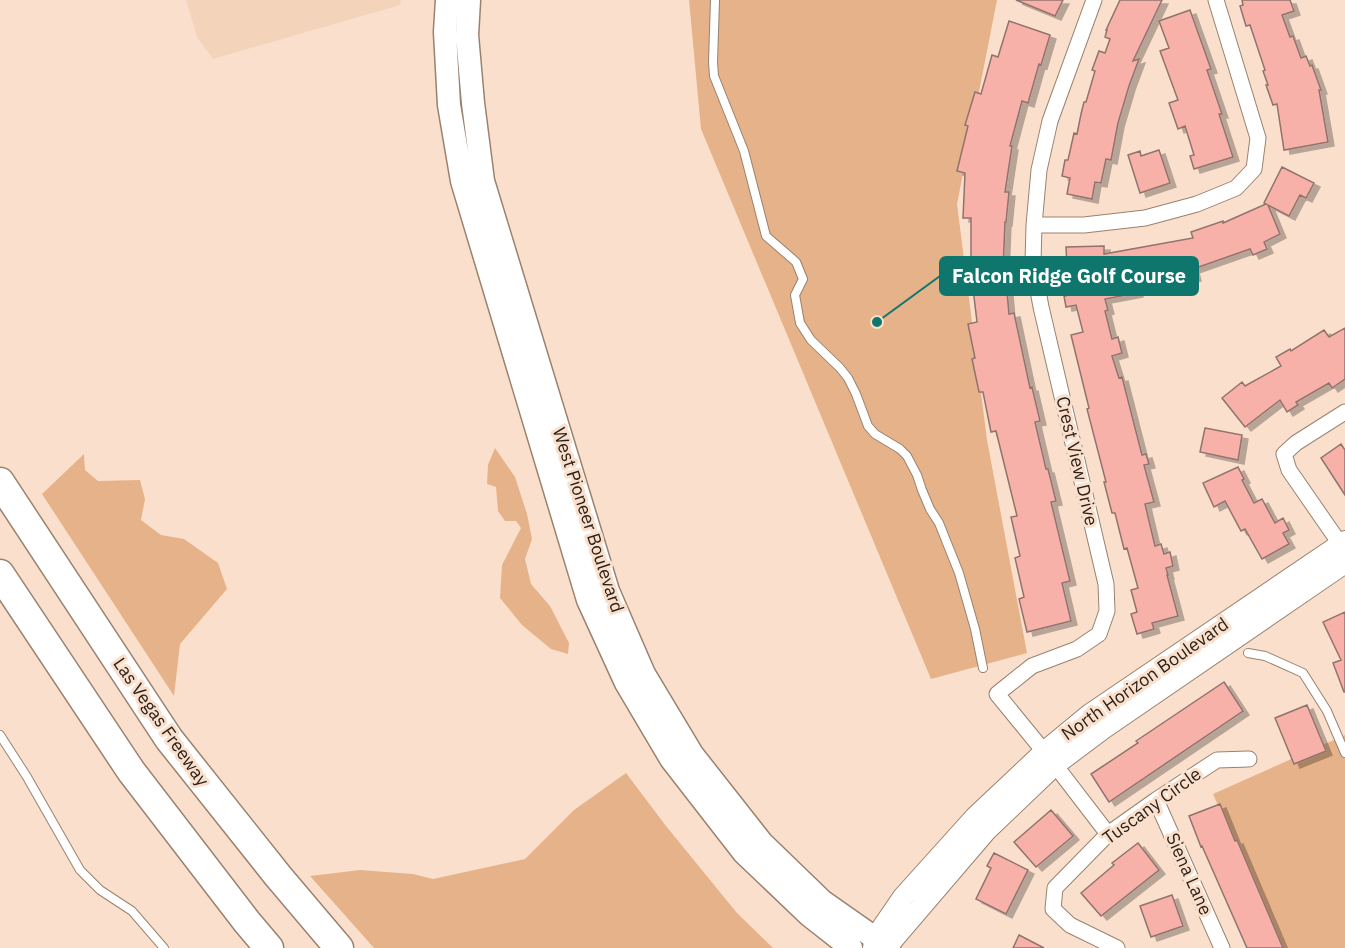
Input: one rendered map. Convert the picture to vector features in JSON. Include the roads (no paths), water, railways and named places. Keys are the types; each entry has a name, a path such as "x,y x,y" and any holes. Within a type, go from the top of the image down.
{"highway":[{"name":"Las Vegas Freeway","path":"0,482 168,739 339,948"},
{"path":"0,574 131,771 269,948"}],"main road":[{"name":"West Pioneer Boulevard","path":"447,0 445,32 448,105 462,181 588,600 626,683 671,759 744,853 809,915 851,948"},
{"name":"West Pioneer Boulevard","path":"470,0 467,35 483,181 608,591 644,674 692,754 762,843 822,901 882,946"}],"street":[{"name":"Crest View Drive","path":"1094,0 1050,121 1039,170 1033,263 1041,307 1106,584 1107,611 1098,634 1077,649 1032,666 998,694 1108,834"},
{"path":"1034,225 1084,225 1145,218 1197,204 1236,188 1254,169 1258,138 1216,0"},
{"path":"1344,550 1289,470 1284,454 1296,443 1345,412"},
{"name":"North Horizon Boulevard","path":"882,946 1090,714 1344,550"},
{"name":"Tuscany Circle","path":"1117,948 1070,925 1053,909 1055,888 1108,834 1156,800 1217,760 1249,759"},
{"name":"Siena Lane","path":"1156,800 1222,948"}],"lane":[{"path":"715,0 714,76 744,151 766,236 796,262 803,279 795,295 800,323 811,340 848,378 867,426 875,434 900,449 913,465 959,573 983,668"},
{"path":"1248,653 1265,657 1303,673 1327,711 1345,753"},
{"path":"1,740 27,777 80,870 100,891 132,911 164,948"}],"place":[{"name":"Falcon Ridge Golf Course","path":"877,322"}]}
